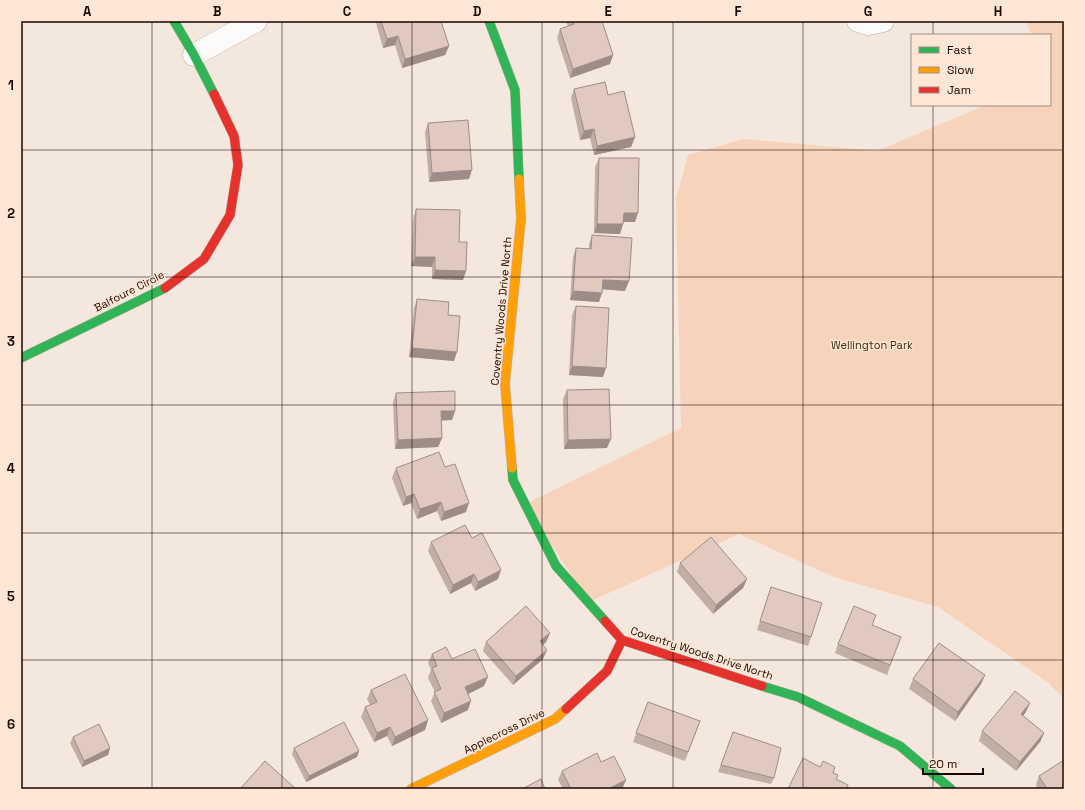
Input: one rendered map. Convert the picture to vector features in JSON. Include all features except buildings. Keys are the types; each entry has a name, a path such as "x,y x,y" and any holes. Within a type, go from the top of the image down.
{"street":[{"name":"Balfoure Circle","path":"21,358 163,290 204,259 230,215 238,165 234,136 194,55 174,21"},
{"path":"194,55 256,21"},
{"name":"Coventry Woods Drive North","path":"489,21 515,90 521,219 505,384 512,480 556,566 622,640 798,697 900,746 951,789"},
{"path":"858,21 868,24 882,21"},
{"name":"Applecross Drive","path":"411,789 554,719 607,671 622,640"}],"green space":[{"name":"Wellington Park","path":"1025,21 1064,21 1064,699 1049,683 938,607 834,577 739,534 589,602 525,504 681,428 676,199 688,155 744,139 877,151 984,106 1051,106 1051,34 1032,34"}],"traffic: fast":[{"path":"174,21 194,55 214,94"},
{"path":"489,21 515,90 519,179"},
{"path":"21,358 165,288"},
{"path":"512,468 513,480 556,566 605,621"},
{"path":"762,686 798,697 900,746 951,789"}],"traffic: slow":[{"path":"512,468 505,384 521,219 519,179"},
{"path":"411,789 555,719 566,709"}],"traffic: jam":[{"path":"165,288 204,259 230,215 238,165 234,136 214,94"},
{"path":"605,621 622,640 762,686"},
{"path":"566,709 607,671 622,640"}]}
